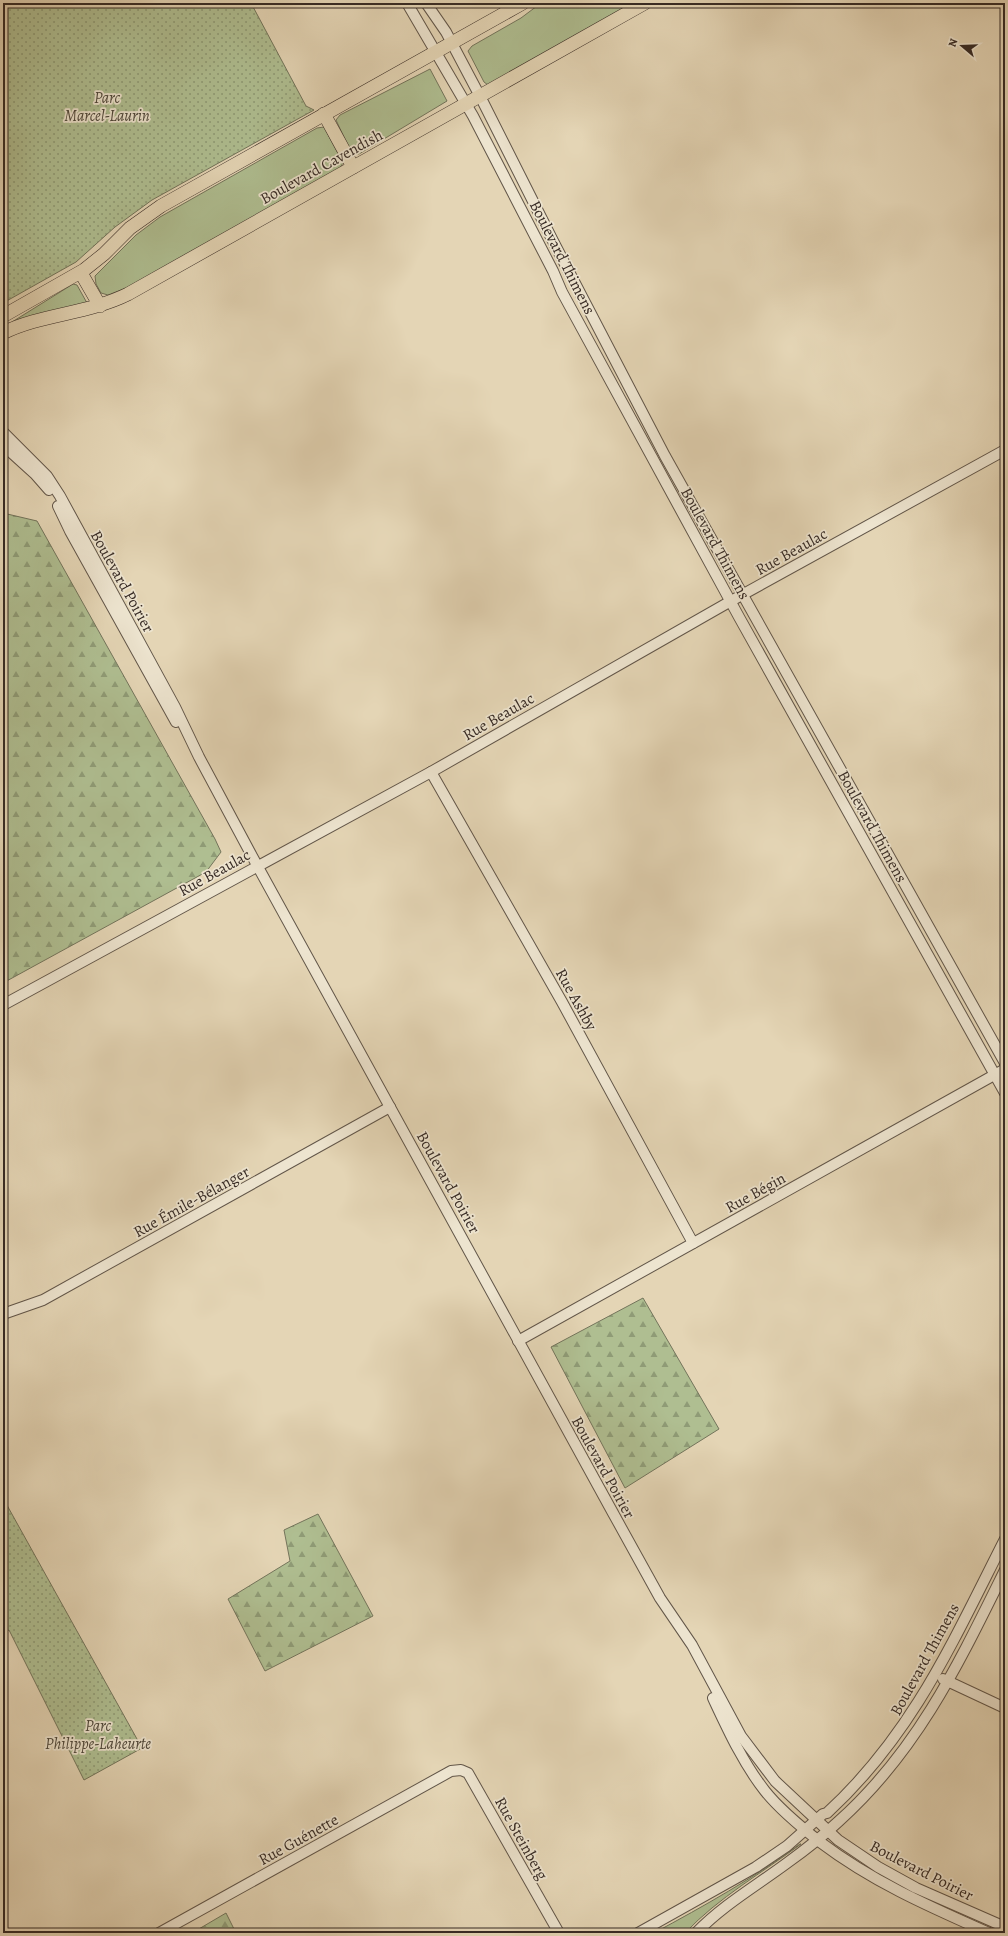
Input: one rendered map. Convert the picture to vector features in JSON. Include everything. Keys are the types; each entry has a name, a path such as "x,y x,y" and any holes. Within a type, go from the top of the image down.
{"main road":[{"path":"3,316 81,273 104,254 130,228 153,212 324,114 523,3"},
{"name":"Boulevard Cavendish","path":"3,333 21,326 100,306 138,288 645,3"},
{"path":"324,114 353,167"},
{"path":"81,273 100,306"}],"street":[{"name":"Boulevard Thimens","path":"407,3 494,156 562,292 731,601 1005,1093"},
{"name":"Boulevard Thimens","path":"426,3 451,43 480,96 636,401 1005,1063"},
{"name":"Boulevard Poirier","path":"3,432 42,471 60,496 175,707 198,757"},
{"name":"Boulevard Poirier","path":"3,445 35,474 54,498 70,531 159,693 198,757 518,1341 674,1621 733,1741 747,1764 769,1796 806,1830 855,1867 890,1888 988,1933"},
{"name":"Rue Beaulac","path":"3,1005 431,772 731,601 1005,450"},
{"name":"Rue Ashby","path":"431,772 562,1002 693,1243"},
{"path":"897,900 910,893"},
{"path":"945,986 958,979"},
{"name":"Rue Bégin","path":"518,1341 1005,1069"},
{"name":"Rue Émile-Bélanger","path":"3,1314 43,1300 390,1107"},
{"name":"Boulevard Thimens","path":"638,1933 746,1873 773,1856 817,1821 852,1789 884,1752 908,1719 936,1675 1005,1538"},
{"name":"Boulevard Thimens","path":"696,1933 734,1899 787,1863 828,1831 856,1804 894,1762 924,1721 948,1682 1005,1570"},
{"name":"Boulevard Poirier","path":"674,1621 692,1645 733,1722 749,1748 775,1781 817,1821 855,1852 891,1875 1005,1927"},
{"path":"936,1675 1005,1708"},
{"name":"Rue Steinberg","path":"451,1771 461,1770 468,1773 559,1933"},
{"name":"Rue Guénette","path":"159,1933 451,1771"}],"green space":[{"name":"Parc Marcel-Laurin","path":"3,3 251,3 306,106 314,110 152,200 115,227 76,262 3,303"},
{"path":"541,3 634,3 488,85 484,82 468,51 472,46 521,18"},
{"path":"430,69 447,101 359,154 352,154 336,120 340,115"},
{"path":"324,127 343,163 338,171 131,286 108,295 101,293 96,284 95,276 136,235 160,217 317,128"},
{"path":"73,284 77,285 87,303 12,322"},
{"path":"3,513 37,521 221,852 206,872 3,983"},
{"path":"643,1298 719,1429 625,1488 551,1347"},
{"name":"Parc Philippe-Laheurte","path":"3,1498 142,1748 84,1780 9,1630 3,1633"},
{"path":"318,1514 373,1616 265,1671 228,1599 290,1561 284,1530"},
{"path":"800,1844 726,1897 685,1933 654,1933 728,1891"},
{"path":"226,1913 236,1933 192,1933"}]}
